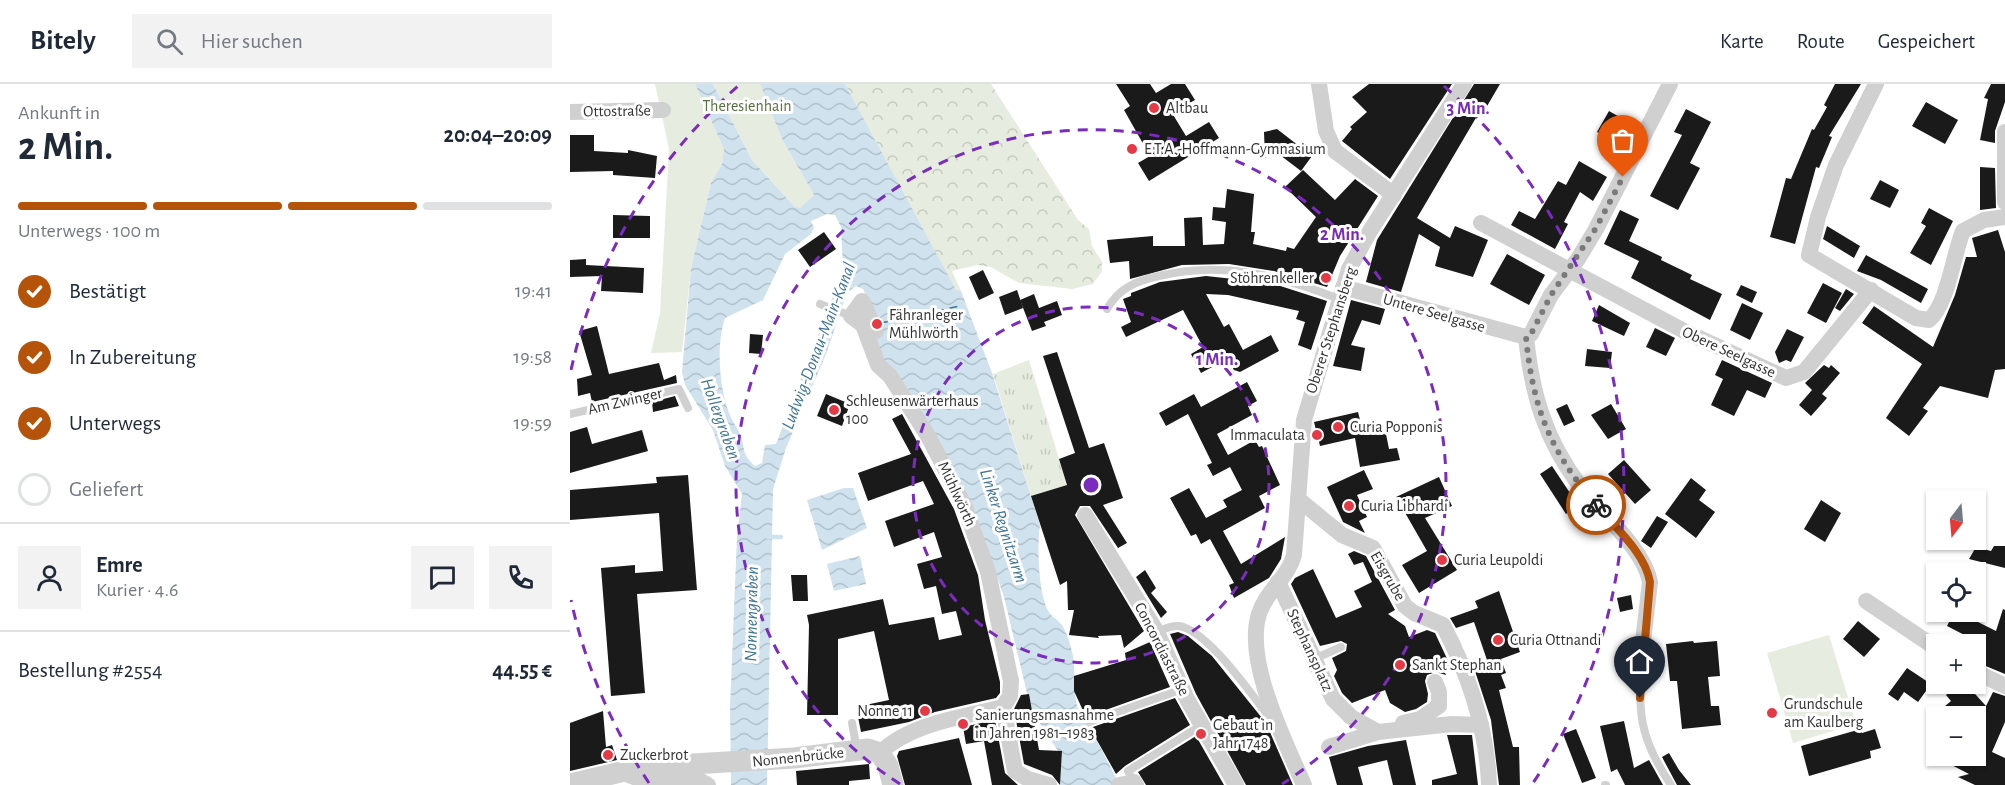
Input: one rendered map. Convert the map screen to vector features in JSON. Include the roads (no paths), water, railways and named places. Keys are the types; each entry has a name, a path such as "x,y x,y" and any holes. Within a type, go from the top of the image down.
{"street":[{"path":"1319,84 1326,131 1335,151 1394,195"},
{"name":"Oberer Stephansberg","path":"1304,785 1278,724 1260,667 1255,643 1259,614 1270,591 1292,564 1304,420 1341,293 1370,231 1464,84"},
{"path":"1642,650 1650,582 1648,571 1638,555 1580,486 1552,444 1539,412 1526,337 1531,334 1551,295 1596,228 1670,84"},
{"path":"1876,84 1836,165 1809,255 1916,318 1929,320 1935,314 1943,296 1963,231 1984,220 2005,218"},
{"name":"Ottostraße","path":"570,112 663,110"},
{"path":"2005,132 2005,202"},
{"path":"1481,223 1569,271"},
{"name":"Obere Seelgasse","path":"1569,271 1686,333 1786,378 1804,372 1871,290"},
{"name":"Untere Seelgasse","path":"1341,293 1526,337"},
{"path":"846,315 862,302 876,331"},
{"name":"Mühlwörth","path":"846,315 862,325 879,365 890,376 938,453 974,529 1001,630 1011,681 1007,701 1015,771 1028,779 1049,785"},
{"name":"Eisgrube","path":"1298,499 1342,535 1373,548 1405,606 1414,613 1443,625 1468,677 1481,725 1489,785"},
{"name":"Concordiastraße","path":"1085,515 1157,632 1183,689 1236,785"},
{"name":"Stephansplatz","path":"1278,582 1333,699 1351,717 1384,732"},
{"path":"1866,601 1926,641"},
{"path":"1986,677 2005,686"},
{"path":"1384,732 1403,723 1420,719 1439,706 1439,692 1435,682"},
{"path":"893,785 888,766 880,753 898,739 1007,701"},
{"path":"1329,747 1384,732 1452,724 1481,725"},
{"name":"Nonnenbrücke","path":"570,784 642,767 794,758 868,749 880,753"},
{"path":"618,771 639,779 695,778 708,785"}],"lane":[{"path":"1107,309 1119,292 1135,283 1201,268 1232,269 1262,274 1341,293"},
{"path":"823,306 846,315"},
{"name":"Am Zwinger","path":"570,414 679,388 688,408"},
{"path":"1157,632 1167,627 1179,626 1193,632 1232,668 1272,722 1278,724"},
{"path":"1314,659 1341,647"},
{"path":"1642,650 1641,725 1651,753 1671,785"},
{"path":"1089,722 1183,689"},
{"path":"852,723 857,751"},
{"path":"1127,784 1128,771 1202,725"}],"water":[{"path":"695,84 713,84 752,160 795,207 800,208 814,195 782,139 760,84 845,84 956,290 961,291 992,373 1040,525 1039,557 1045,604 1049,612 1062,625 1070,644 1074,665 1076,702 1120,785 1060,785 1062,752 1058,751 1031,710 1004,597 976,516 886,365 873,333 868,300 863,289 856,286 847,293 826,354 786,448 773,489 767,785 731,785 730,708 737,537 742,494 725,466 713,430 685,385 682,372 691,268 711,183 722,164 724,149","holes":["827,214 835,215 841,227 843,270 776,444 765,445 762,463 755,466 746,454 740,434 729,413 723,391 720,340 725,318 763,300 785,254 811,234 814,228 811,221"]},
{"path":"844,488 853,488 867,528 822,550 807,500"},
{"path":"860,556 866,584 834,591 827,564"}],"waterway":[{"path":"768,537 781,537"}],"place":[{"name":"Altbau","path":"1154,108"},
{"name":"E.T.A.-Hoffmann-Gymnasium","path":"1132,149"},
{"name":"Stöhrenkeller","path":"1326,278"},
{"name":"Fähranleger Mühlwörth","path":"877,324"},
{"name":"Schleusenwärterhaus 100","path":"834,410"},
{"name":"Curia Popponis","path":"1338,427"},
{"name":"Immaculata","path":"1317,435"},
{"name":"Curia Libhardi","path":"1349,506"},
{"name":"Curia Leupoldi","path":"1442,560"},
{"name":"Curia Ottnandi","path":"1498,640"},
{"name":"Sankt Stephan","path":"1400,665"},
{"name":"Nonne 11","path":"925,711"},
{"name":"Grundschule am Kaulberg","path":"1772,713"},
{"name":"Sanierungsmasnahme in Jahren 1981–1983","path":"963,724"},
{"name":"Gebaut in Jahr 1748","path":"1201,734"},
{"name":"Zuckerbrot","path":"608,755"}],"park label":[{"name":"Theresienhain","path":"747,106"}],"water label":[{"name":"Ludwig-Donau-Main-Kanal","path":"819,346"},
{"name":"Hollergraben","path":"720,419"},
{"name":"Linker Regnitzarm","path":"1003,526"},
{"name":"Nonnengraben","path":"752,614"}]}
